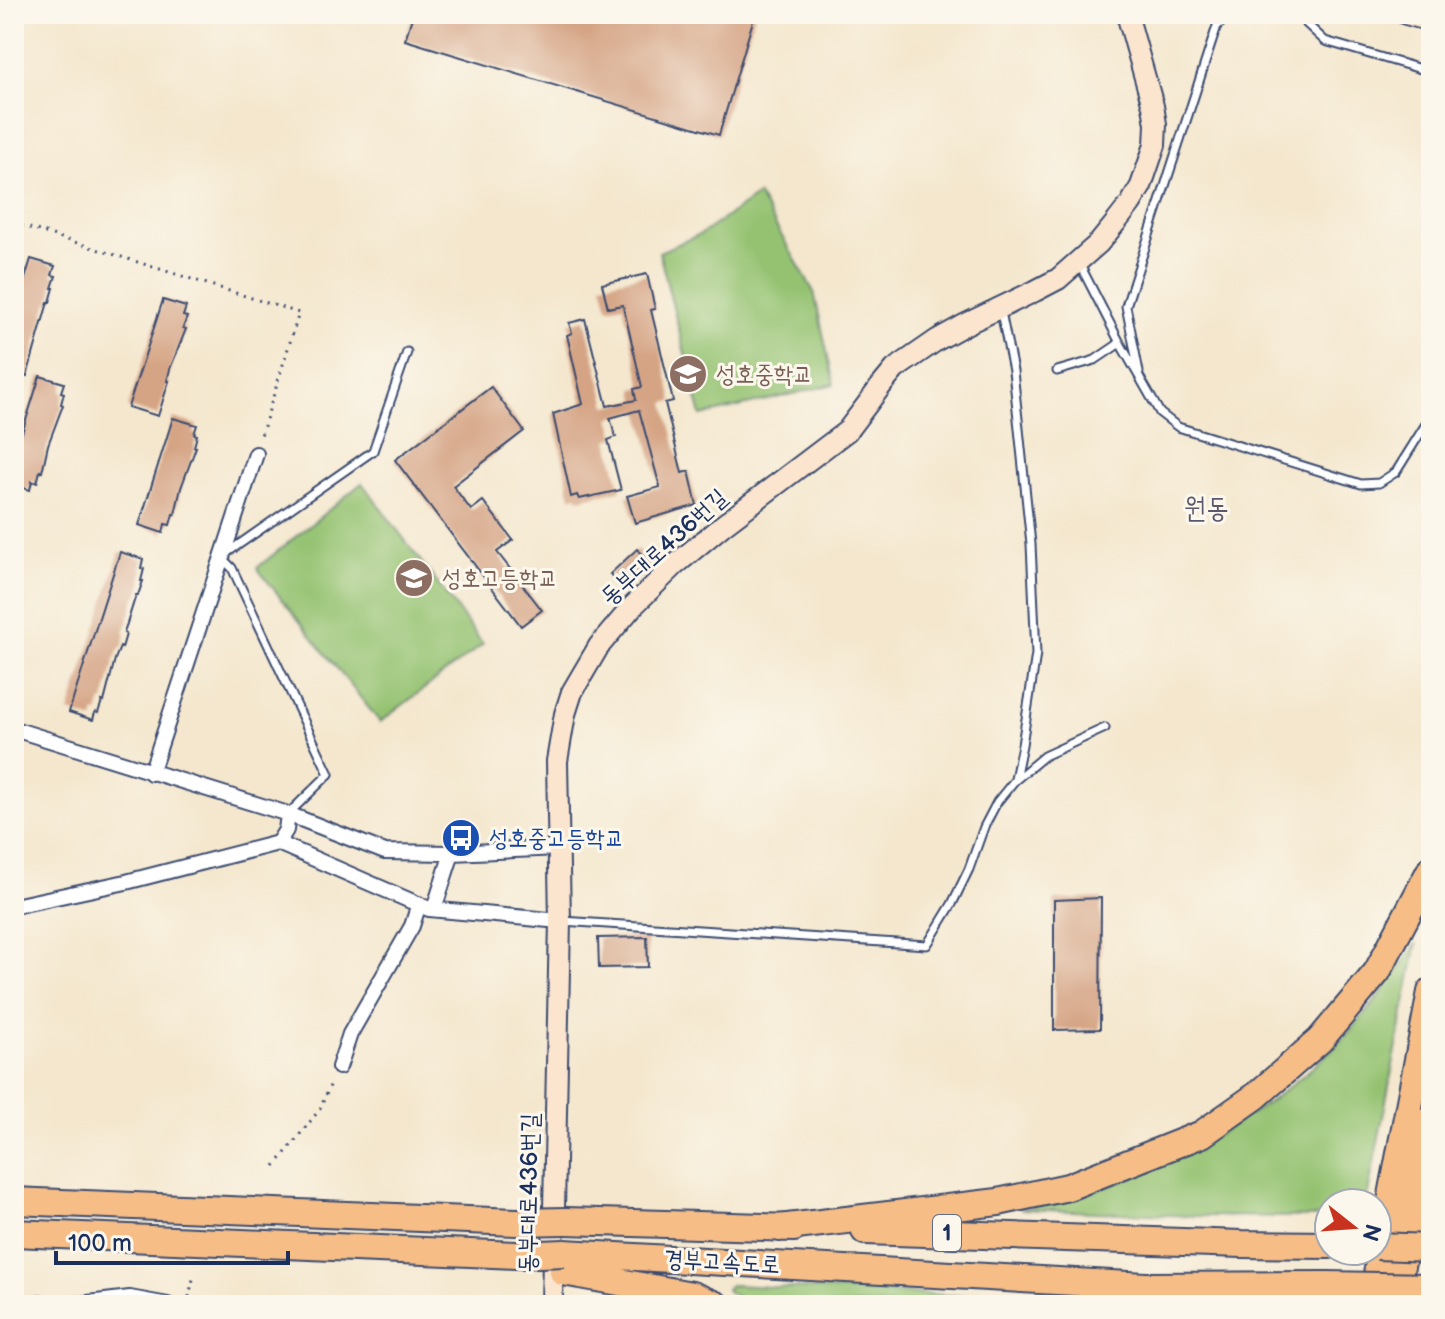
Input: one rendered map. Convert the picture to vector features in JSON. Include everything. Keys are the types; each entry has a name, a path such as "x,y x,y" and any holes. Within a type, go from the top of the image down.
{"highway":[{"path":"779,1228 998,1202 1068,1187 1202,1134 1256,1096 1320,1040 1377,972 1431,869"},
{"path":"1371,1305 1431,992"},
{"path":"1393,1305 1431,1119"},
{"name":"경부고속도로","path":"14,1201 516,1222 566,1221 1313,1245"},
{"path":"14,1233 427,1253 563,1263 692,1295 716,1305"},
{"path":"1393,1247 1431,1248"},
{"name":"경부고속도로","path":"563,1263 1146,1286 1431,1287"},
{"path":"1179,1305 1327,1285"}],"street":[{"name":"동부대로436번길","path":"552,1305 560,921 557,761 572,692 615,626 632,607 687,555 847,431 895,369 937,340 1058,279 1099,243 1141,186 1155,145 1153,106 1127,14"},
{"path":"1406,14 1431,21"},
{"path":"151,773 256,454"},
{"path":"14,729 288,814 385,852 452,853 559,848"},
{"path":"278,843 286,830 288,814"},
{"path":"14,906 126,882 278,843 434,909 560,921"},
{"path":"434,909 452,853"},
{"path":"339,1067 350,1034 412,926 419,904"},
{"path":"14,1303 80,1304 130,1298 168,1305"}],"lane":[{"path":"1140,378 1126,306 1217,26 1226,19 1282,14"},
{"path":"1296,14 1325,41 1431,72"},
{"path":"1079,263 1160,413 1178,427 1361,484 1379,483 1396,472 1431,416"},
{"path":"1000,306 1013,371 1031,544 1036,654 1014,781"},
{"path":"1057,371 1095,360 1120,343"},
{"path":"288,814 329,774 232,568 221,557 373,451 407,352"},
{"path":"560,921 927,945 952,904 997,802 1014,781 1044,756 1105,728"}],"path":[{"path":"14,223 299,313 256,454"},
{"path":"275,1166 320,1109 339,1067"},
{"path":"187,1305 193,1279"}],"green space":[{"path":"758,195 814,292 834,384 701,416 659,252 703,233"},
{"path":"362,483 483,644 380,722 257,568"},
{"path":"1417,943 1369,1187 1313,1187 1313,1217 1020,1209 1092,1192 1128,1179 1200,1145 1270,1101 1302,1076 1332,1050 1374,1003"},
{"path":"730,1285 1124,1303 757,1305 729,1293 726,1289"}],"building":[{"path":"413,14 755,14 719,135 405,40"},
{"path":"31,259 55,266 52,275 56,276 27,376 14,372 14,314"},
{"path":"647,274 655,309 651,310 673,401 665,403 682,473 689,471 697,505 635,523 627,496 660,487 639,410 610,418 616,437 608,440 621,490 579,499 577,495 571,497 553,414 583,404 567,335 572,333 569,323 585,319 607,406 636,400 634,389 642,387 623,305 608,308 602,284"},
{"path":"163,300 186,307 183,316 187,317 183,328 186,329 170,369 158,416 128,407"},
{"path":"40,376 64,383 61,392 64,393 63,405 42,472 37,483 32,481 30,490 14,485 14,458"},
{"path":"491,387 524,431 453,486 471,510 483,501 513,540 497,552 542,610 521,626 395,460"},
{"path":"173,418 197,425 194,434 197,435 196,447 175,514 170,525 165,524 163,533 139,525"},
{"path":"637,549 653,564 625,590 610,574"},
{"path":"120,552 143,559 143,581 124,633 122,648 115,659 104,702 98,713 95,712 93,720 69,712"},
{"path":"1101,898 1100,1029 1054,1030 1054,900"},
{"path":"647,937 648,967 599,968 598,938"}],"place":[{"name":"성호중학교","path":"688,374"},
{"name":"성호고등학교","path":"414,578"},
{"name":"성호중고등학교","path":"461,838"}],"district":[{"name":"원동","path":"1206,508"}]}
